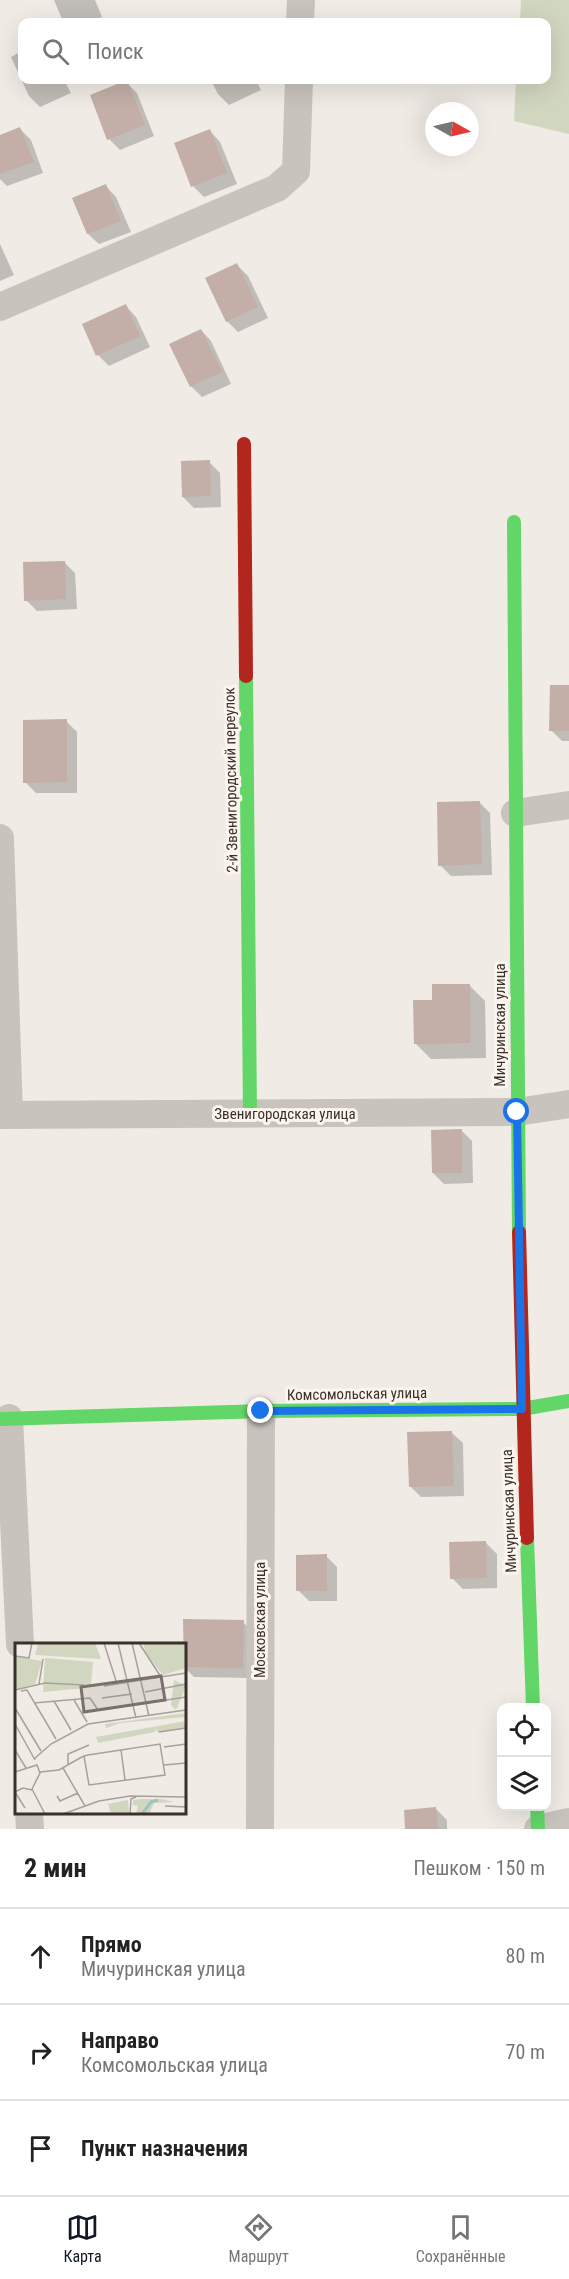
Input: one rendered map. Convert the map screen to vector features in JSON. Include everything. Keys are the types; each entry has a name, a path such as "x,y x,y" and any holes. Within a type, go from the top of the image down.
{"street":[{"path":"300,18 301,0"},
{"path":"0,307 277,188 296,171 299,84"},
{"name":"2-й Звенигородский переулок","path":"244,444 250,1115"},
{"name":"Мичуринская улица","path":"514,522 517,1112 522,1409 533,1703"},
{"path":"515,813 569,805"},
{"path":"0,838 4,1115"},
{"name":"Звенигородская улица","path":"4,1115 517,1112 569,1104"},
{"name":"Комсомольская улица","path":"5,1419 261,1411 522,1409 569,1401"},
{"name":"Московская улица","path":"260,1829 261,1411"},
{"path":"5,1419 20,1643"},
{"path":"537,1811 538,1829 569,1822"},
{"path":"29,1814 30,1829"}],"green space":[{"path":"521,0 569,0 569,134 514,121 516,84 551,84 551,18 520,18"}],"building":[{"path":"117,84 129,84 145,125 107,140 90,95"},
{"path":"20,127 34,162 0,174 0,135"},
{"path":"210,129 227,173 191,187 174,143"},
{"path":"106,184 121,221 87,234 72,198"},
{"path":"237,263 258,307 226,322 205,278"},
{"path":"126,304 140,336 96,356 82,324"},
{"path":"201,329 222,372 190,387 169,344"},
{"path":"210,460 211,496 182,497 181,461"},
{"path":"65,561 66,599 24,601 23,562"},
{"path":"550,685 569,685 569,731 549,731"},
{"path":"67,719 67,782 23,783 23,720"},
{"path":"480,801 482,864 438,866 437,802"},
{"path":"432,984 470,984 471,1043 414,1044 413,1000 432,1000"},
{"path":"462,1129 462,1173 432,1173 431,1130"},
{"path":"452,1431 454,1486 409,1487 407,1432"},
{"path":"486,1541 487,1578 450,1579 449,1542"},
{"path":"327,1554 327,1591 296,1591 296,1555"},
{"path":"183,1619 244,1620 243,1668 186,1667 186,1643 184,1643"},
{"path":"436,1807 438,1829 405,1829 404,1810"}],"traffic: fast":[{"path":"514,522 519,1232"},
{"path":"246,676 250,1115"},
{"path":"0,1419 261,1411 522,1409 569,1401"},
{"path":"527,1538 533,1703"},
{"path":"537,1811 538,1829"}],"traffic: jam":[{"path":"244,444 246,676"},
{"path":"519,1232 527,1538"}],"route":[{"path":"261,1411 522,1409 517,1112"}]}
